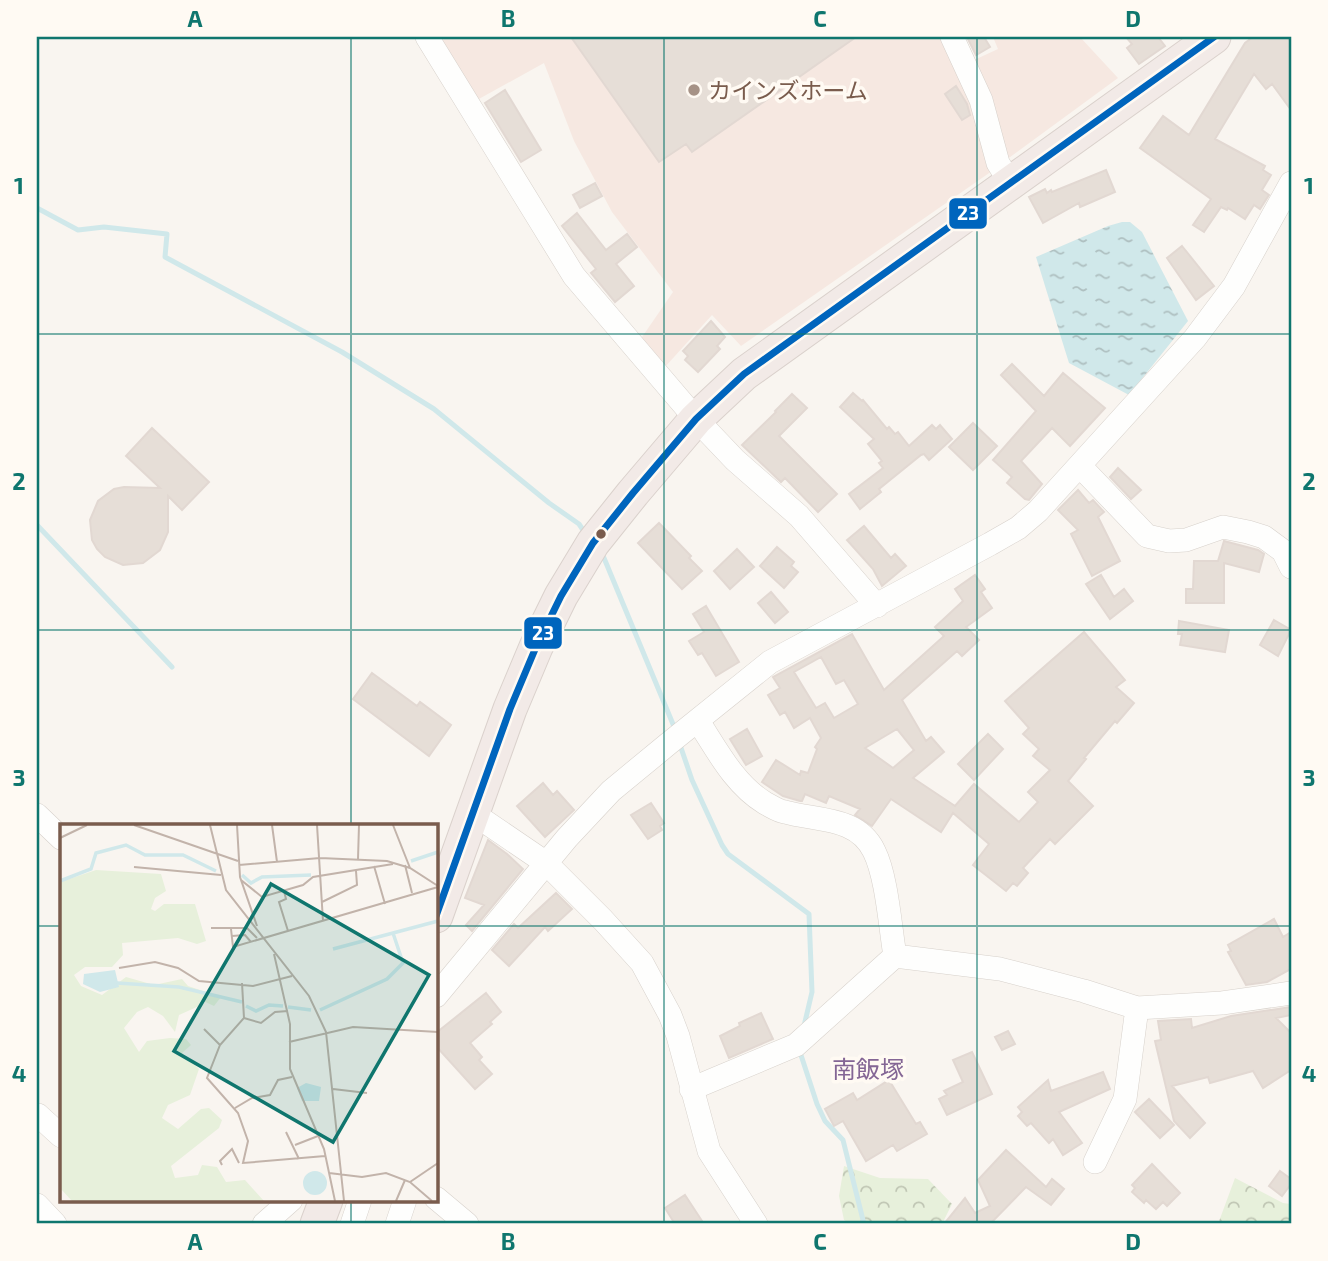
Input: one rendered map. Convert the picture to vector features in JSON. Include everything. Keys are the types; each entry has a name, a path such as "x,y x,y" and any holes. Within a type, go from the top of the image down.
{"highway":[{"path":"438,911 510,709 561,596 593,543 696,419 744,374 1214,37"},
{"path":"317,1224 325,1202"}],"street":[{"path":"427,37 574,276 696,419 735,460 799,516 877,606"},
{"path":"952,37 981,100 998,163 1011,184"},
{"path":"438,994 546,863 611,791 770,662 1018,528 1080,466 1195,338 1234,286 1291,183"},
{"path":"1080,466 1147,536 1169,541 1186,540 1223,527 1248,532 1264,537 1283,551 1291,567"},
{"path":"698,721 735,777 757,797 783,812 818,817 852,828 863,836 874,850 895,956"},
{"path":"474,814 546,863 642,963 670,1015 678,1036 709,1152 756,1224"},
{"path":"38,821 60,837"},
{"path":"691,1088 796,1045 895,956 1000,970 1084,991 1137,1008 1222,1003 1291,993"},
{"path":"1095,1162 1125,1099 1137,1008"},
{"path":"37,1117 38,1115 60,1135"},
{"path":"438,1200 467,1224"},
{"path":"264,1224 289,1202"},
{"path":"352,1224 359,1202"},
{"path":"397,1224 404,1202"},
{"path":"37,1205 55,1224"}],"shaded area":[{"path":"448,37 940,37 971,99 992,171 741,346 712,315 665,367 640,340 673,292 612,212 574,141 544,63 477,100 440,41"},
{"path":"993,37 1080,37 1118,78 1006,160 972,61 998,49"}],"green space":[{"path":"844,1166 880,1178 928,1179 952,1204 942,1224 851,1224 844,1220 839,1196"},
{"path":"1235,1178 1283,1203 1291,1204 1291,1224 1218,1224"}],"water":[{"path":"1122,222 1130,222 1142,232 1188,321 1129,395 1069,363 1036,257"}],"building":[{"name":"カインズホーム","path":"571,37 856,37 692,152 686,144 659,162"},
{"path":"967,37 984,37 990,47 976,55"},
{"path":"1126,37 1158,37 1165,46 1139,64 1127,48 1132,44"},
{"path":"1253,37 1287,37 1291,42 1291,110 1272,84 1266,89 1254,74 1215,139 1265,166 1263,170 1271,175 1262,190 1269,195 1260,209 1254,205 1245,219 1228,208 1227,210 1221,207 1204,232 1193,225 1211,199 1140,148 1163,116 1189,135 1245,43"},
{"path":"956,86 970,115 962,120 945,94"},
{"path":"505,90 541,150 521,162 485,103"},
{"path":"1106,170 1115,192 1080,207 1079,203 1043,223 1029,197 1045,189 1047,193 1051,190 1052,192"},
{"path":"595,183 602,196 580,208 573,195"},
{"path":"577,213 606,250 627,234 637,247 616,264 634,286 615,302 591,273 596,269 562,226"},
{"path":"1182,246 1214,286 1196,300 1167,258"},
{"path":"711,321 725,337 717,346 720,349 698,372 685,360 688,356 683,351"},
{"path":"1012,364 1044,396 1063,373 1105,408 1070,446 1052,428 1021,461 1042,484 1029,500 1007,483 1012,477 993,460 1036,411 1001,375"},
{"path":"853,393 863,400 887,429 889,427 895,434 898,432 909,446 932,425 936,429 940,425 952,439 929,460 924,454 921,455 879,489 881,492 860,509 849,494 883,468 879,463 882,461 868,444 874,439 840,407"},
{"path":"792,394 807,408 779,436 837,494 818,512 785,478 781,482 742,445"},
{"path":"973,423 997,446 973,470 949,447"},
{"path":"152,428 209,482 182,510 168,496 168,532 160,550 143,563 123,565 105,557 97,549 92,540 90,520 98,501 114,489 160,488 126,456"},
{"path":"1118,468 1141,490 1131,499 1110,477"},
{"path":"1078,490 1089,503 1093,500 1104,512 1098,517 1120,561 1092,576 1071,534 1078,530 1058,510"},
{"path":"659,523 702,571 682,589 638,543"},
{"path":"864,526 891,558 895,554 906,566 882,586 873,569 847,540"},
{"path":"1224,541 1264,554 1259,572 1224,563 1224,603 1186,603 1186,589 1193,589 1194,561 1218,561"},
{"path":"777,547 794,562 791,566 798,572 784,588 760,566"},
{"path":"737,549 754,567 730,589 714,571"},
{"path":"975,575 985,589 981,592 992,608 966,627 979,640 962,656 957,651 902,700 926,741 931,737 944,752 913,778 955,806 974,784 1019,822 1038,802 1028,792 1050,770 1033,756 1039,749 1023,734 1029,728 1005,701 1084,632 1125,680 1116,687 1134,703 1117,723 1115,721 1068,781 1093,806 1055,844 1050,839 1023,868 1028,873 1017,886 1013,883 1006,891 973,865 989,844 953,813 941,832 891,799 872,826 855,815 860,809 829,796 826,803 805,794 800,801 783,796 762,782 776,760 800,775 801,771 808,773 817,749 815,747 821,738 810,718 794,728 785,712 780,715 768,695 780,688 773,677 852,634 884,690 944,636 935,627 963,601 955,589","holes":["821,657 836,684 844,680 858,704 834,718 825,703 816,708 794,672","897,729 914,750 893,768 865,748"]},
{"path":"1101,575 1114,597 1124,589 1133,601 1110,619 1086,584"},
{"path":"771,592 788,612 775,623 758,603"},
{"path":"706,606 739,662 716,676 702,653 698,655 689,641 704,632 693,614"},
{"path":"1274,620 1291,630 1278,656 1260,645"},
{"path":"1179,621 1229,630 1225,652 1180,645 1182,634 1178,634"},
{"path":"372,673 417,706 420,702 451,725 429,756 353,699"},
{"path":"747,729 762,756 746,765 730,739"},
{"path":"988,734 1003,749 974,780 958,764"},
{"path":"543,783 553,795 557,791 574,810 545,837 517,806"},
{"path":"651,803 664,823 660,826 662,830 648,839 631,815"},
{"path":"488,840 523,869 472,931 466,925 484,905 465,898"},
{"path":"556,893 572,909 548,931 545,927 509,966 492,950 514,924 518,928"},
{"path":"1274,919 1283,937 1291,932 1291,969 1267,982 1246,985 1228,952 1231,951 1228,945"},
{"path":"486,993 501,1012 490,1022 492,1024 470,1043 482,1057 479,1060 492,1074 475,1089 438,1048 438,1031"},
{"path":"1291,1007 1291,1015 1276,1018 1291,1033 1291,1070 1263,1088 1253,1071 1210,1083 1208,1077 1172,1086 1205,1123 1190,1138 1174,1121 1155,1041 1161,1040 1158,1021 1191,1019 1192,1028 1231,1016"},
{"path":"761,1013 773,1039 729,1058 720,1036"},
{"path":"1008,1031 1015,1044 1002,1050 995,1037"},
{"path":"972,1052 992,1094 947,1115 939,1099 947,1095 944,1091 963,1082 953,1060"},
{"path":"1103,1072 1110,1089 1059,1112 1082,1143 1063,1155 1053,1139 1049,1143 1031,1123 1027,1126 1018,1116 1022,1112 1018,1107 1048,1080 1051,1091"},
{"path":"889,1080 916,1124 920,1122 927,1134 897,1151 893,1145 866,1161 843,1121 834,1126 825,1109 853,1093 857,1100"},
{"path":"1149,1099 1174,1125 1160,1138 1135,1112"},
{"path":"1006,1150 1046,1187 1052,1179 1064,1189 1051,1205 1026,1187 990,1224 944,1224 965,1198 975,1213 990,1206 978,1180"},
{"path":"1152,1164 1180,1193 1167,1206 1163,1202 1156,1209 1132,1192 1135,1188 1132,1185"},
{"path":"1280,1171 1291,1179 1291,1184 1282,1196 1269,1186"},
{"path":"685,1195 704,1224 675,1224 665,1208"}],"waterway":[{"path":"37,208 78,230 104,227 167,234 165,257 342,352 434,409 549,503 579,524 585,533"},
{"path":"37,525 172,667"},
{"path":"600,552 675,729"},
{"path":"679,742 692,780 728,854 809,914 812,992 804,1026"},
{"path":"799,1049 825,1121 843,1140 864,1224"}],"transit line":[{"name":"23","path":"438,910 510,709 561,596 593,543 696,419 744,374 1214,37"}],"place":[{"name":"カインズホーム","path":"694,90"}],"district":[{"name":"南飯塚","path":"868,1068"}]}
